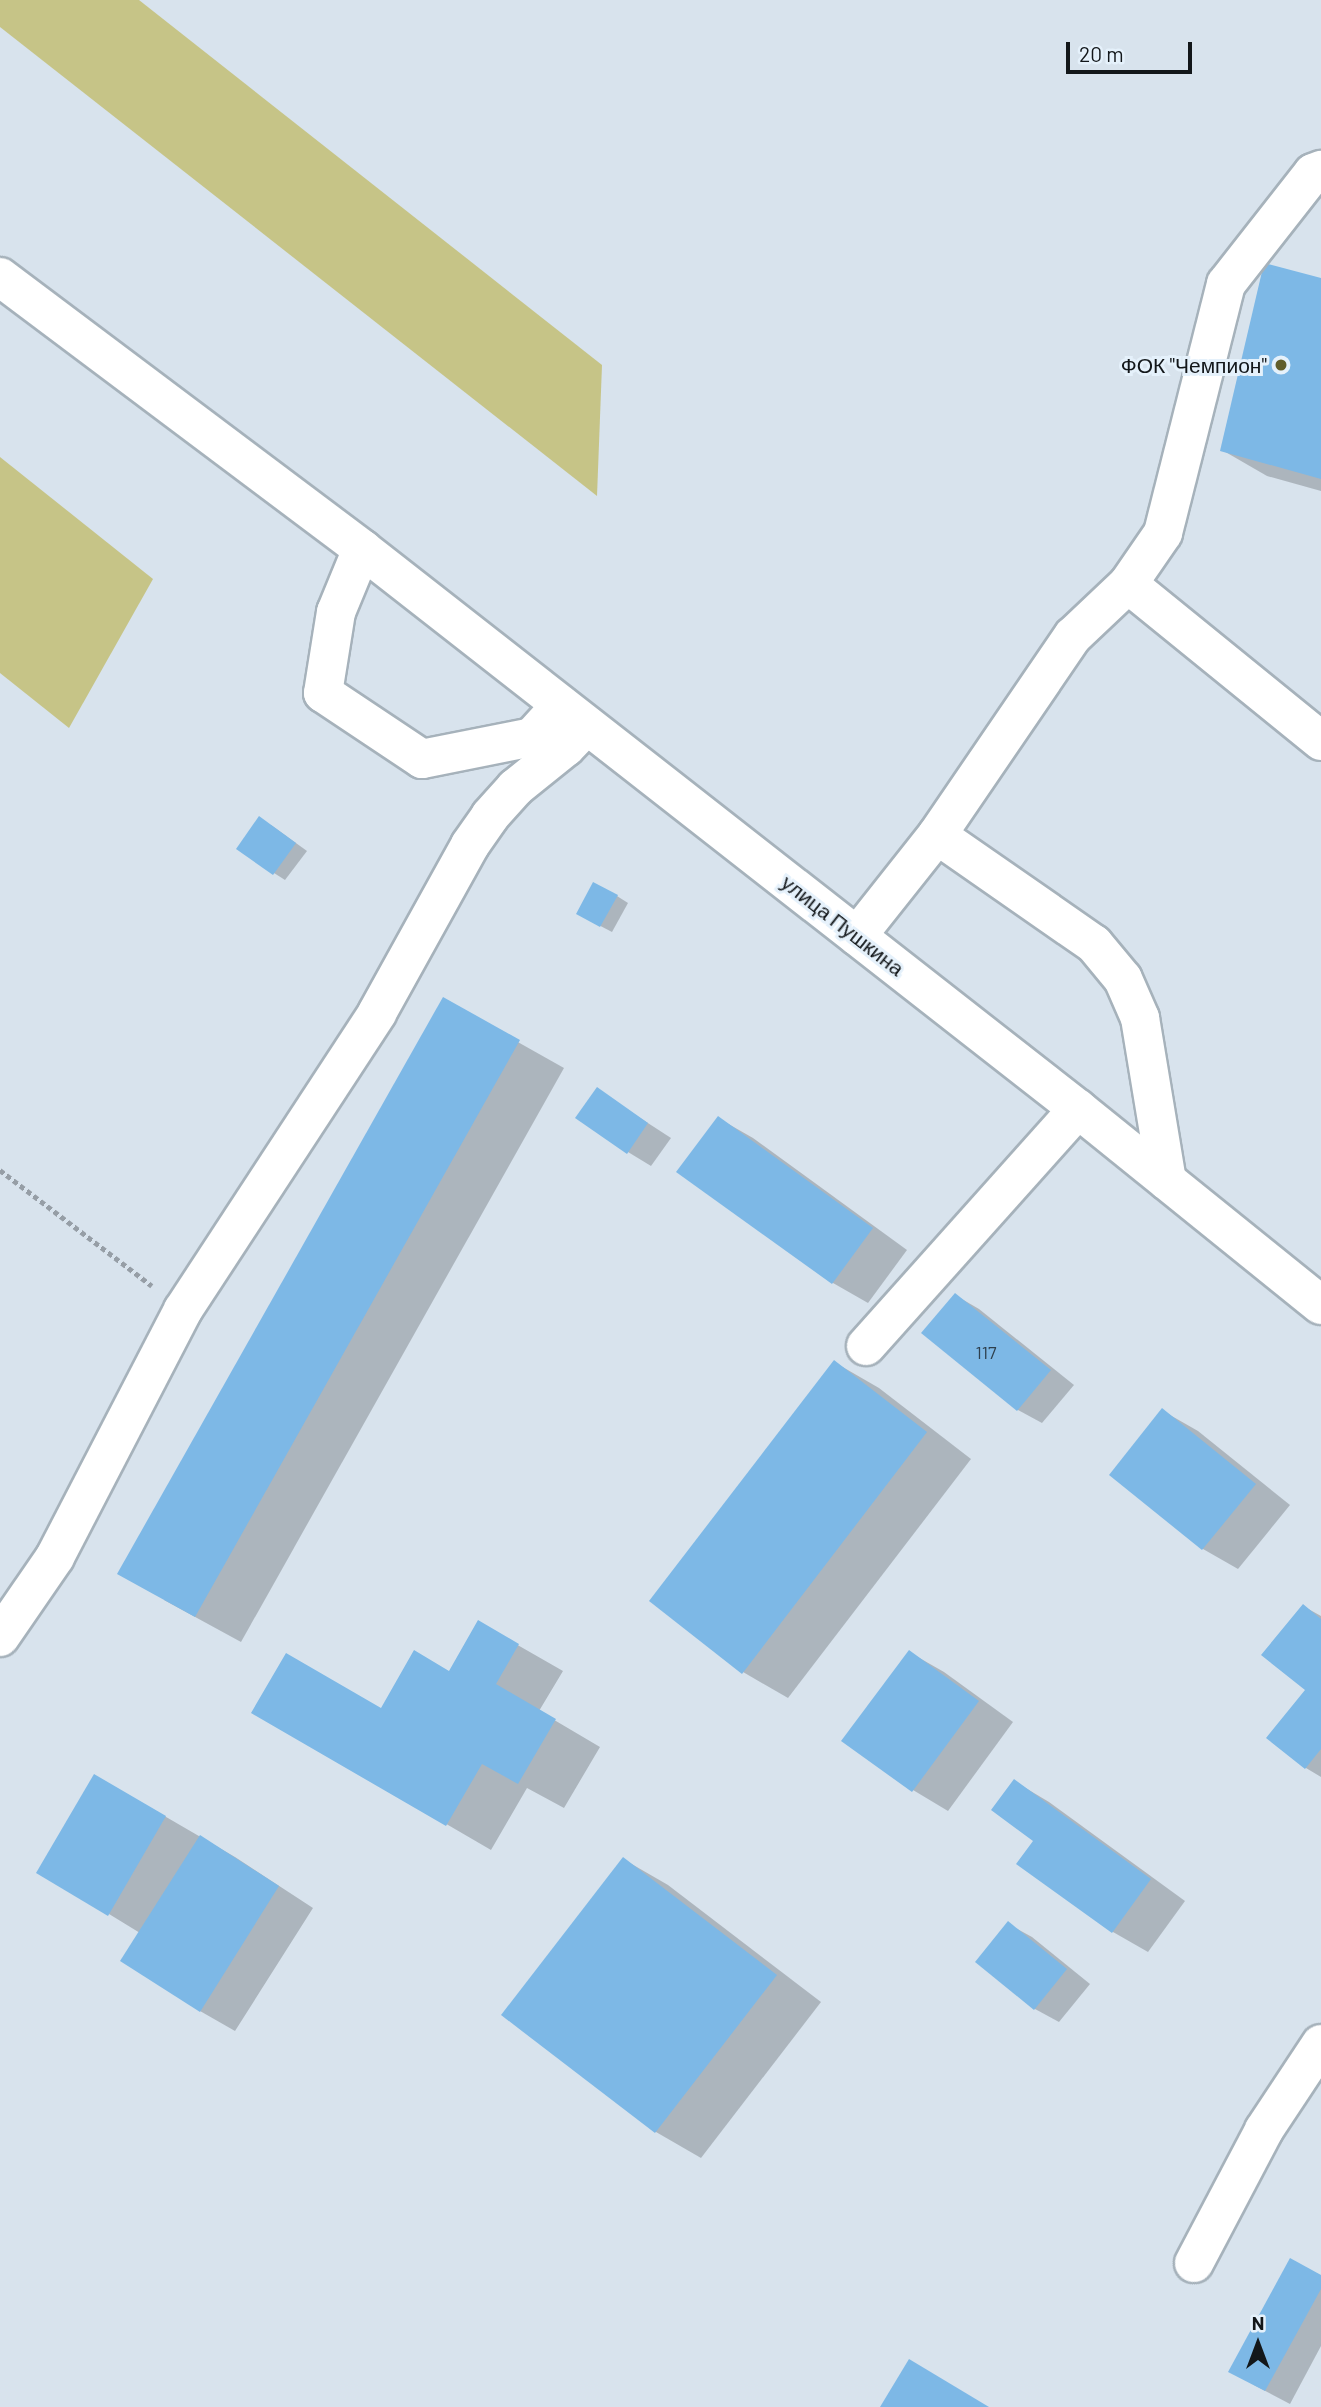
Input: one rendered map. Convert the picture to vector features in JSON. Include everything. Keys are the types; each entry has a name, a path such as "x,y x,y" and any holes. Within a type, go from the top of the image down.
{"street":[{"path":"857,936 937,835 1073,636 1128,584 1163,533 1226,284 1312,173 1321,170"},
{"name":"улица Пушкина","path":"0,277 362,549 1078,1109 1321,1305"},
{"path":"362,549 336,612 323,692 422,759 532,737 574,715"},
{"path":"1128,584 1321,741"},
{"path":"0,1637 55,1557 183,1310 377,1013 490,816 515,788 566,747 574,715"},
{"path":"937,835 1094,944 1123,979 1140,1018 1167,1181"},
{"path":"866,1346 1078,1109"},
{"path":"1194,2263 1264,2130 1321,2044"}],"path":[{"path":"0,1170 183,1310"}],"shaded area":[{"path":"0,0 139,0 602,365 597,496 0,27"},
{"path":"0,457 153,579 69,728 0,673"}],"building":[{"name":"ФОК \"Чемпион\"","path":"1264,263 1321,278 1321,479 1220,451"},
{"path":"259,816 296,843 273,875 236,849"},
{"path":"593,882 618,895 600,927 576,914"},
{"path":"443,997 520,1040 195,1617 117,1574"},
{"path":"597,1087 648,1123 627,1154 575,1118"},
{"path":"718,1116 873,1228 832,1284 676,1172"},
{"path":"955,1293 1051,1370 1017,1411 921,1333"},
{"path":"834,1360 927,1432 742,1674 649,1601"},
{"path":"1162,1408 1256,1484 1202,1550 1109,1475"},
{"path":"1303,1604 1321,1619 1321,1749 1305,1769 1266,1738 1305,1690 1261,1655"},
{"path":"478,1620 519,1644 496,1684 556,1719 518,1784 482,1764 446,1826 251,1713 286,1653 381,1708 414,1650 449,1671"},
{"path":"909,1650 979,1701 912,1792 841,1741"},
{"path":"94,1774 166,1816 108,1916 36,1873"},
{"path":"1014,1779 1151,1879 1112,1933 1016,1864 1033,1841 991,1810"},
{"path":"200,1835 279,1886 200,2012 120,1961"},
{"path":"623,1857 777,1975 655,2133 501,2015"},
{"path":"1008,1921 1067,1969 1034,2010 975,1962"},
{"path":"1290,2258 1321,2275 1321,2289 1265,2391 1228,2372"},
{"path":"909,2359 989,2407 880,2407"}],"place":[{"name":"ФОК \"Чемпион\"","path":"1281,365"}]}
